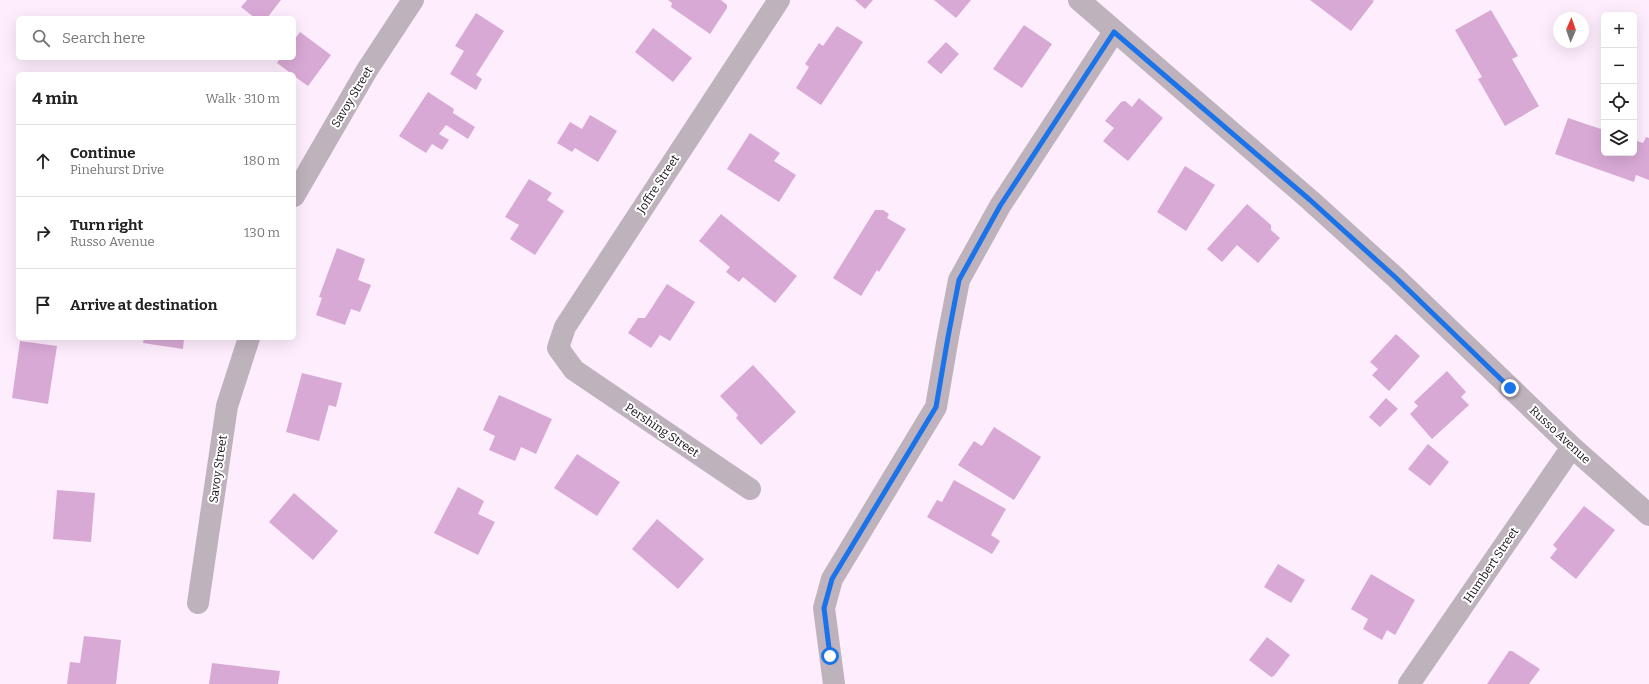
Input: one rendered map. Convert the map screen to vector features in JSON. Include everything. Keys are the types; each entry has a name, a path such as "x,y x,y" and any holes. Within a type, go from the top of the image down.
{"street":[{"name":"Savoy Street","path":"296,193 367,70 413,0"},
{"name":"Joffre Street","path":"574,370 558,348 565,327 779,0"},
{"name":"Russo Avenue","path":"1079,0 1316,206 1395,277 1572,447 1649,515"},
{"path":"834,684 824,608 832,579 936,407 959,280 1000,206 1114,32"},
{"name":"Savoy Street","path":"198,603 227,406 248,340"},
{"name":"Pershing Street","path":"574,370 750,489"},
{"name":"Humbert Street","path":"1409,684 1572,447"}],"building":[{"path":"247,0 281,0 269,16 252,16 241,7"},
{"path":"668,0 721,0 727,5 727,8 710,34 671,7 672,3"},
{"path":"855,0 873,0 865,9"},
{"path":"934,0 971,0 956,18"},
{"path":"1310,0 1372,0 1374,1 1351,31"},
{"path":"1491,10 1518,56 1512,59 1539,106 1505,126 1478,79 1482,77 1455,30"},
{"path":"476,13 504,31 476,75 482,79 476,90 450,74 464,51 455,46"},
{"path":"1024,25 1052,44 1022,88 993,69"},
{"path":"837,26 863,42 821,105 796,88 809,67 805,64 819,43 823,46"},
{"path":"653,28 692,58 673,82 635,52"},
{"path":"300,32 331,55 308,86 296,77 296,72 289,72 277,63 279,60 296,60 296,37"},
{"path":"946,42 959,54 941,74 927,62"},
{"path":"428,92 454,109 453,113 475,127 468,139 446,125 439,134 449,140 442,150 432,144 426,153 399,136"},
{"path":"1139,98 1163,118 1128,161 1103,141 1114,128 1105,121 1121,102 1125,101 1132,107"},
{"path":"590,115 617,131 598,162 575,148 572,152 557,143 570,122 582,129"},
{"path":"1568,118 1601,129 1601,156 1637,156 1637,141 1643,143 1646,137 1649,138 1649,180 1636,175 1634,182 1555,154"},
{"path":"750,133 780,153 774,161 796,175 779,202 727,169"},
{"path":"1185,166 1215,185 1186,231 1157,212"},
{"path":"529,179 552,193 547,200 564,211 535,255 510,239 519,225 505,217"},
{"path":"1247,204 1271,225 1271,230 1280,238 1258,263 1237,245 1222,262 1207,249"},
{"path":"875,210 883,210 889,214 887,218 906,229 879,272 877,270 861,296 833,278"},
{"path":"721,214 797,276 775,303 743,277 739,282 726,272 730,267 699,241"},
{"path":"337,248 365,259 358,280 371,285 360,312 351,309 345,325 316,315 322,298 319,297"},
{"path":"667,284 695,302 670,341 660,335 651,348 628,333 638,318 645,318"},
{"path":"1396,334 1420,356 1389,391 1372,375 1378,369 1370,362"},
{"path":"144,340 184,340 183,349 143,343"},
{"path":"20,341 57,346 48,404 12,398"},
{"path":"753,365 796,412 761,445 736,418 738,415 720,396"},
{"path":"1447,371 1466,392 1461,397 1469,405 1432,439 1410,414 1418,406 1414,402"},
{"path":"302,373 342,383 336,407 329,405 319,441 286,432"},
{"path":"499,395 552,419 536,454 521,447 515,461 489,450 495,436 483,430"},
{"path":"1386,398 1398,409 1380,427 1369,417"},
{"path":"994,427 1041,457 1014,500 958,465 974,441 982,446"},
{"path":"1428,444 1449,462 1430,486 1408,469"},
{"path":"577,454 620,482 597,516 554,488"},
{"path":"954,480 1006,509 991,535 1000,541 992,554 927,517 937,500 942,502"},
{"path":"458,487 484,501 478,514 495,522 478,555 434,533"},
{"path":"57,490 95,493 91,542 53,539"},
{"path":"294,493 338,531 313,560 269,522"},
{"path":"1584,506 1615,530 1576,579 1550,558 1557,549 1553,545"},
{"path":"657,519 704,559 678,589 632,549"},
{"path":"1278,564 1305,580 1291,603 1264,587"},
{"path":"1371,574 1415,600 1395,635 1387,630 1382,640 1363,629 1368,619 1351,609"},
{"path":"84,636 121,640 116,684 67,684 70,662 80,663"},
{"path":"1267,637 1290,655 1274,676 1271,677 1249,660"},
{"path":"1509,651 1512,651 1540,669 1529,684 1487,684"},
{"path":"212,663 280,671 278,684 209,684"}],"route":[{"path":"830,656 824,608 832,579 936,407 959,280 1000,206 1114,32 1310,200 1395,277 1510,388"}]}
